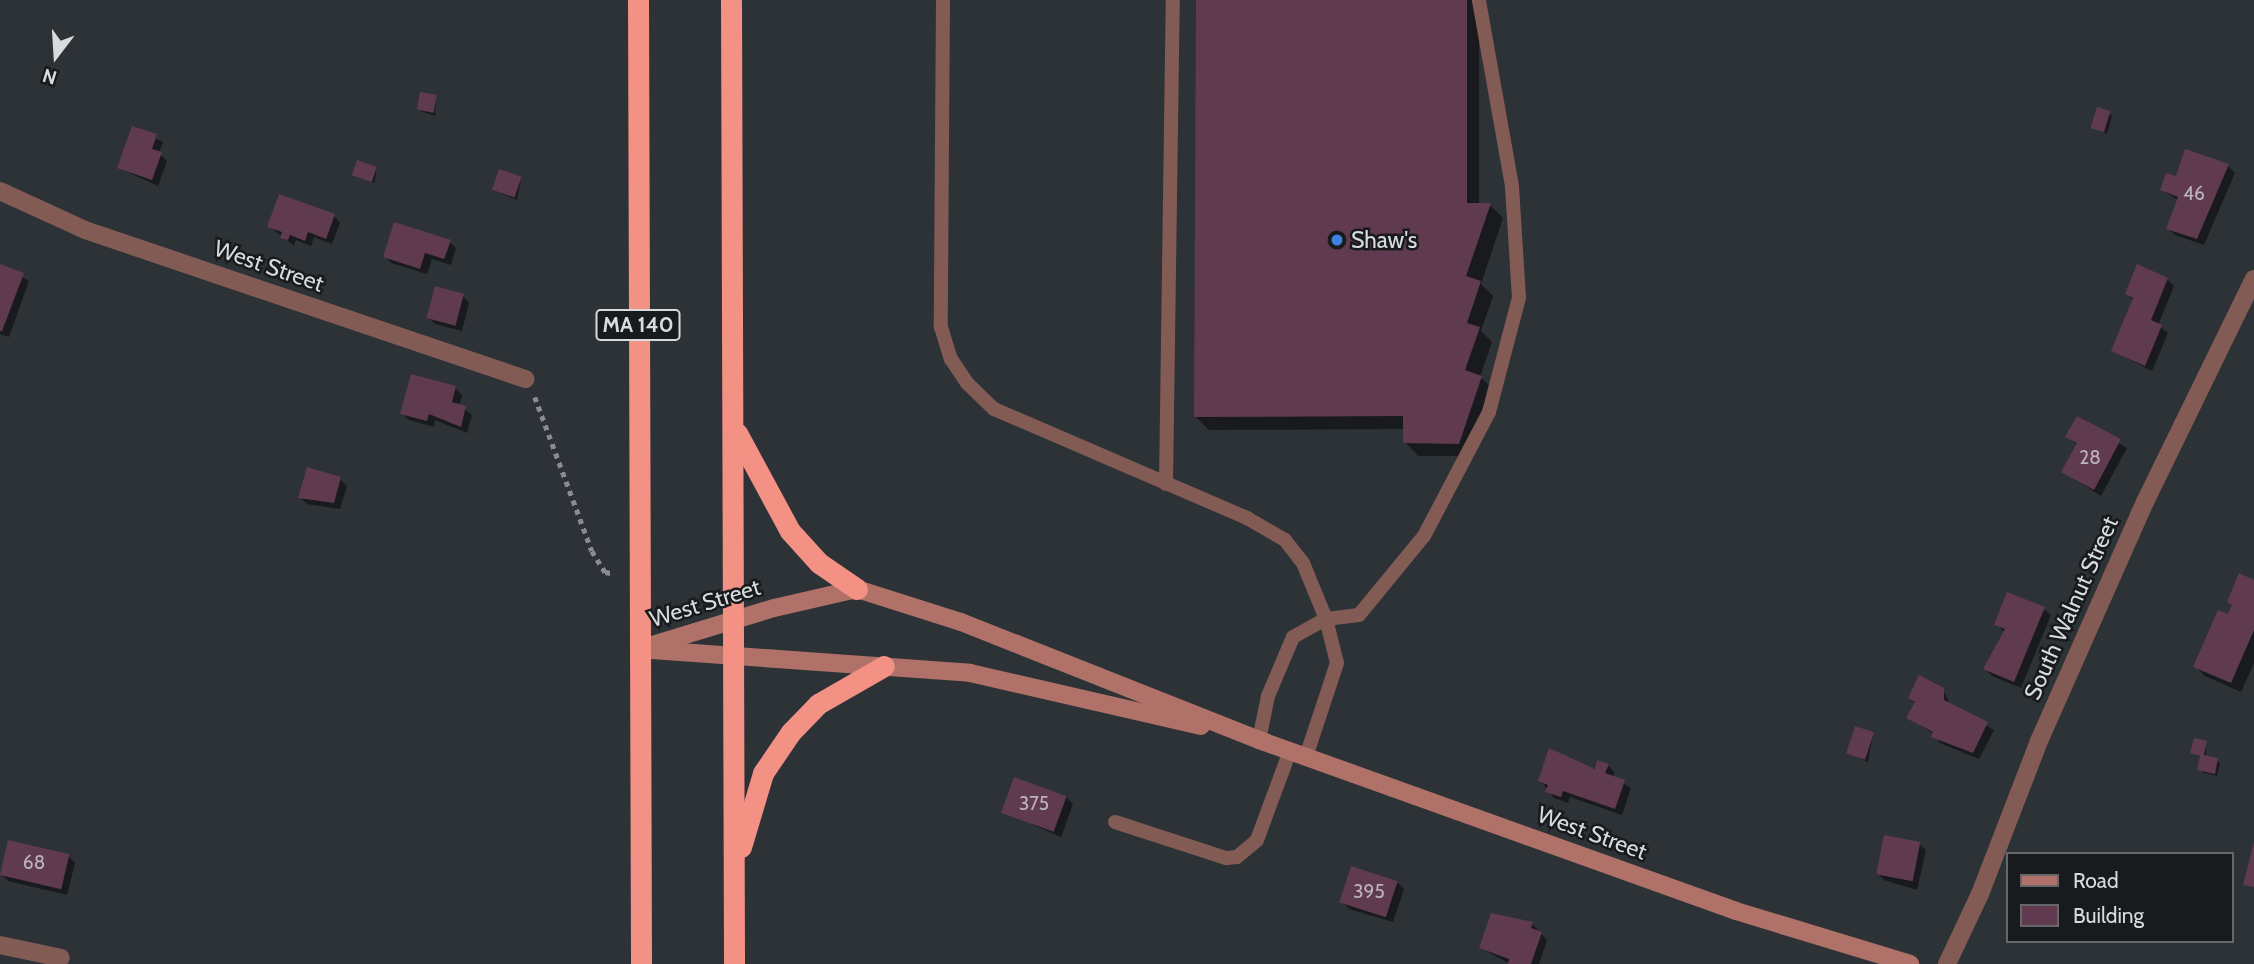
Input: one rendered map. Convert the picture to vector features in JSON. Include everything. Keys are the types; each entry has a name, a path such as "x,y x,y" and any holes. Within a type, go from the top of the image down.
{"highway":[{"name":"MA 140","path":"638,0 641,964"},
{"path":"732,0 734,964"},
{"path":"734,428 790,531 819,563 857,589"},
{"path":"734,872 762,773 791,732 818,704 884,667"}],"street":[{"name":"West Street","path":"0,191 85,230 525,379"},
{"name":"South Walnut Street","path":"1947,964 1980,894 2039,741 2145,502 2254,279"},
{"name":"West Street","path":"639,649 857,589 961,622 1259,740 1736,911 1910,964"},
{"name":"West Street","path":"639,649 970,673 1259,740"},
{"path":"0,945 61,958"}],"lane":[{"path":"943,0 941,327 951,359 967,383 994,409 1166,484 1285,540 1303,563 1326,619 1337,663 1257,840 1237,857 1226,858 1115,822"},
{"path":"1166,484 1173,0"},
{"path":"1259,740 1268,696 1293,637 1326,619 1359,615 1424,536 1489,412 1519,298 1512,186 1479,0"}],"path":[{"path":"525,379 592,551 605,572 611,573"}],"building":[{"name":"Shaw's","path":"1196,0 1467,0 1467,203 1491,203 1466,276 1481,281 1467,323 1480,327 1465,370 1482,376 1459,444 1403,443 1403,416 1194,417"},
{"path":"420,92 437,95 434,113 417,110"},
{"path":"2097,107 2110,111 2104,132 2091,128"},
{"path":"132,126 157,134 152,149 162,152 152,180 117,168"},
{"path":"2185,149 2229,164 2197,239 2166,229 2178,197 2160,190 2166,173 2176,176"},
{"path":"357,160 377,167 372,182 352,175"},
{"path":"499,169 522,177 515,198 492,190"},
{"path":"279,194 335,214 326,239 308,232 305,241 290,235 288,240 280,238 282,232 267,227"},
{"path":"394,222 451,240 444,259 425,253 420,269 383,257"},
{"path":"0,264 24,273 2,331 0,331"},
{"path":"2137,264 2168,278 2151,320 2162,325 2145,366 2111,351 2133,298 2125,294"},
{"path":"435,286 464,294 455,326 426,318"},
{"path":"411,374 456,386 452,402 466,406 461,427 429,414 427,421 400,414"},
{"path":"2077,416 2121,439 2094,490 2061,472 2077,443 2065,437"},
{"path":"307,467 341,477 334,503 298,498"},
{"path":"2239,573 2254,580 2254,630 2231,683 2193,667 2218,610 2228,614 2232,605 2227,602"},
{"path":"2007,592 2045,607 2014,682 1983,669 2005,629 1994,625"},
{"path":"1919,675 1944,688 1944,700 1988,722 1973,753 1931,737 1933,732 1906,718 1915,702 1908,698"},
{"path":"1855,726 1874,732 1865,760 1846,754"},
{"path":"2194,738 2207,741 2204,755 2218,758 2215,774 2197,770 2200,756 2190,753"},
{"path":"1549,748 1595,769 1597,760 1609,764 1605,773 1625,780 1615,809 1563,791 1561,797 1545,792 1548,785 1538,781"},
{"path":"1014,777 1067,796 1054,832 1001,813"},
{"path":"1884,835 1920,842 1913,881 1876,874"},
{"path":"8,840 69,854 61,889 0,875"},
{"path":"2254,842 2254,887 2243,885"},
{"path":"1351,866 1398,881 1386,917 1339,902"},
{"path":"1491,913 1533,922 1531,928 1542,932 1531,964 1508,964 1509,959 1479,948"}],"place":[{"name":"Shaw's","path":"1337,240"}]}
